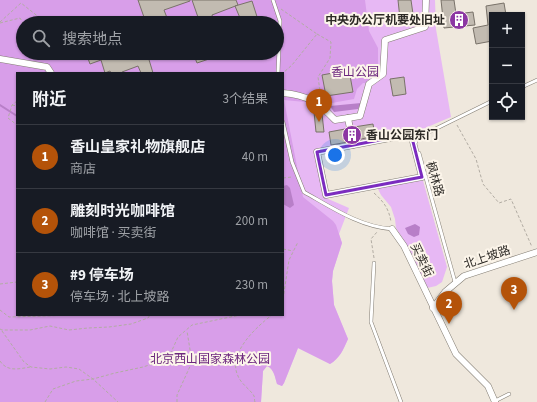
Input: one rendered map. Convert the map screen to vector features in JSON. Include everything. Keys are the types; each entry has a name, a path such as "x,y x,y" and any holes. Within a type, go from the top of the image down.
{"street":[{"path":"284,93 299,94 322,106 335,120 360,116 369,84 383,74 385,40 425,27 426,0"},
{"path":"0,59 47,67 50,72"},
{"path":"348,118 353,145"},
{"path":"411,134 422,177 369,186 326,195 317,152 411,134"},
{"name":"买卖街","path":"392,229 404,246 456,354 488,386 495,402"},
{"name":"北上坡路","path":"433,308 445,292 455,282 464,276 536,252"}],"lane":[{"path":"273,0 278,16"},
{"path":"278,60 278,72"},
{"path":"525,86 537,80"},
{"name":"枫林路","path":"455,282 415,139 489,103"},
{"path":"284,126 297,176 304,192 346,216 380,228 392,229"},
{"path":"374,263 371,322 401,402"},
{"path":"495,402 509,394"}],"path":[{"path":"0,22 21,3 37,16"},
{"path":"274,4 330,42 330,58 318,77 322,106"},
{"path":"0,22 16,19"},
{"path":"284,72 292,65 317,34"},
{"path":"16,101 10,109 8,118 16,124"},
{"path":"12,105 16,106"},
{"path":"456,124 476,159 483,184 499,203 511,199 536,252"},
{"path":"284,178 297,176"},
{"path":"369,186 387,208 392,229"},
{"path":"374,263 371,238 380,228"},
{"path":"284,291 288,260 298,242"},
{"path":"284,249 294,251"},
{"path":"0,284 16,282"},
{"path":"0,310 9,317 38,316"},
{"path":"0,329 30,330 50,326 69,330 109,327 131,324 148,318 149,316"},
{"path":"45,402 53,389 76,381 93,379 143,367 168,359 178,337 192,325 235,316"},
{"path":"254,402 254,396 244,386 235,367 240,349 248,338 271,316"},
{"path":"2,330 24,362 31,367"},
{"path":"177,402 177,395 192,362 186,330"},
{"path":"0,361 13,370 31,367 50,369 66,367 79,369 93,379 118,402"}],"highlighted area":[{"path":"411,134 422,177 326,195 317,152"}],"green space":[{"path":"0,0 435,0 436,29 451,117 411,134 317,152 326,198 349,208 339,234 342,243 333,271 332,281 334,305 348,339 339,356 330,364 298,348 282,386 277,384 274,374 267,366 263,371 261,402 0,402"},
{"path":"0,0 365,0 369,31 378,48 378,65 368,83 363,83 357,89 354,99 326,104 284,100 303,197 333,221 336,225 342,243 333,271 332,281 334,305 348,339 339,356 330,364 298,348 282,386 277,384 274,374 267,366 263,371 261,402 0,402"},
{"path":"422,177 447,267 442,282 436,286 427,288 407,246 396,228 391,207 381,195 376,185"}],"shaded area":[{"path":"361,103 358,109 334,112 330,106"},
{"path":"287,185 290,188 294,205 290,208 284,205 284,186"},
{"path":"415,224 420,227 419,235 414,237 408,234 405,228"}],"building":[{"path":"138,0 190,0 164,10 166,16 144,16"},
{"path":"192,0 236,0 238,5 212,16 198,16"},
{"path":"398,0 411,0 413,14 407,15 408,18 400,19"},
{"name":"中央办公厅机要处旧址","path":"441,0 454,0 456,14 473,12 475,25 444,28"},
{"path":"252,1 257,16 239,16 235,6"},
{"path":"504,3 506,12 489,12 489,42 476,44 473,28 488,25 486,6"},
{"path":"89,60 101,60 90,64"},
{"path":"101,60 149,60 153,72 141,72 138,66 122,72 105,72"},
{"path":"196,60 206,60 197,63"},
{"path":"349,70 353,92 326,96 322,75"},
{"path":"404,77 406,94 393,96 390,79"},
{"path":"319,111 322,114 324,132 316,132 314,112"},
{"path":"373,124 375,136 357,140 354,127"},
{"path":"345,129 348,142 331,145 329,132"}],"waterway":[{"path":"0,105 16,115"}],"place":[{"name":"中央办公厅机要处旧址","path":"459,20"},
{"name":"香山皇家礼物旗舰店","path":"319,122"},
{"name":"香山公园东门","path":"352,135"},
{"name":"#9 停车场","path":"514,310"},
{"name":"雕刻时光咖啡馆","path":"449,324"}],"park label":[{"name":"香山公园","path":"355,72"},
{"name":"北京西山国家森林公园","path":"210,359"}]}
